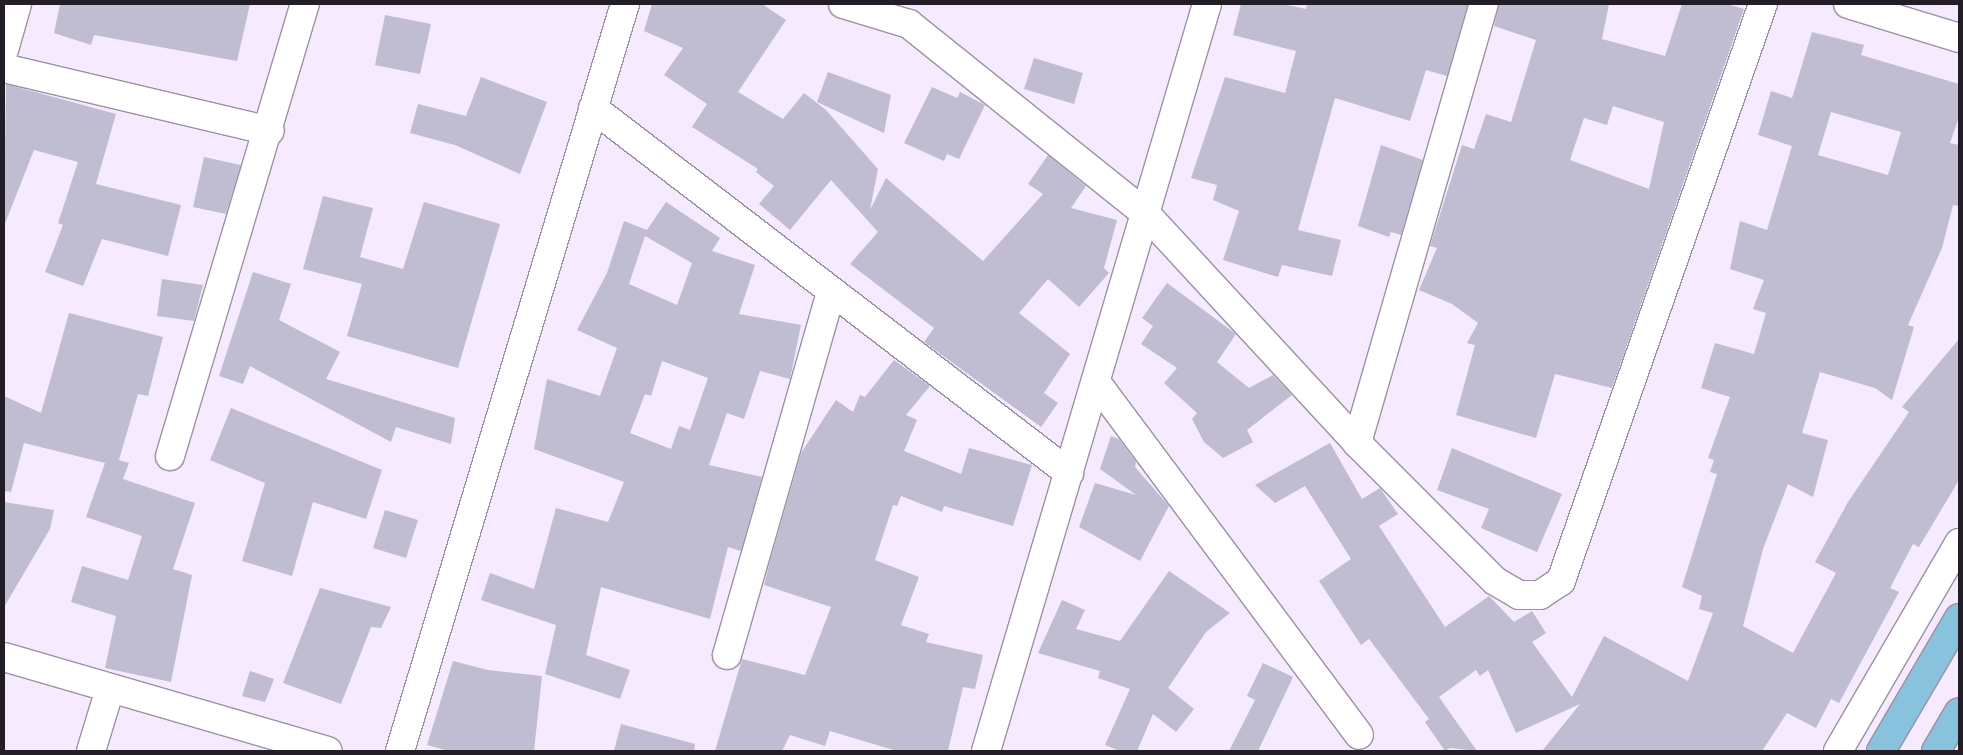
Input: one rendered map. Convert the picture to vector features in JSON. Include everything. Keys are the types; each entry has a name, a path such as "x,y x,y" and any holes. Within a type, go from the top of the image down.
{"main road":[{"path":"1881,751 1959,618"},
{"path":"1936,751 1959,712"}],"street":[{"path":"4,50 17,4"},
{"path":"170,456 270,131 305,4"},
{"path":"400,751 625,4"},
{"path":"842,4 912,14 1146,214 1357,443 1495,580 1519,595 1540,594 1561,581 1762,4"},
{"path":"986,751 1207,4"},
{"path":"1357,443 1484,4"},
{"path":"1848,4 1959,38"},
{"path":"4,68 270,131"},
{"path":"593,108 1069,473"},
{"path":"726,655 831,292"},
{"path":"1096,382 1359,735"},
{"path":"1838,751 1959,543"},
{"path":"4,657 328,751"},
{"path":"91,751 110,688"}],"building":[{"path":"60,4 250,4 237,61 94,35 91,45 54,33"},
{"path":"652,4 762,4 786,20 738,92 783,119 804,93 826,110 878,169 870,210 886,178 983,261 1043,194 1028,184 1048,155 1086,186 1071,208 1117,220 1104,268 1109,273 1079,307 1048,279 1019,313 1070,354 1044,393 1058,403 1041,427 924,342 934,328 850,264 878,232 831,180 790,230 759,204 774,186 756,172 758,169 692,127 707,104 664,75 683,48 644,31"},
{"path":"1241,4 1283,4 1306,9 1307,4 1468,4 1447,76 1426,70 1410,121 1335,98 1298,230 1341,240 1332,276 1282,265 1278,277 1223,260 1239,211 1213,200 1217,185 1191,178 1225,77 1285,93 1296,51 1233,35"},
{"path":"1499,4 1609,4 1602,39 1665,56 1682,4 1726,4 1744,9 1612,388 1555,374 1536,438 1456,415 1475,345 1467,343 1478,323 1452,304 1419,290 1437,248 1430,246 1462,145 1474,149 1486,114 1511,122 1536,40 1494,26","holes":["1613,106 1664,122 1649,189 1570,160 1584,118 1607,125"]},
{"path":"385,15 431,24 420,74 375,65"},
{"path":"1812,32 1864,45 1861,55 1959,84 1959,117 1950,143 1959,145 1959,206 1953,205 1942,248 1908,325 1914,327 1892,400 1875,388 1820,372 1802,433 1828,440 1813,497 1788,484 1763,549 1743,626 1793,653 1836,573 1815,562 1848,502 1909,412 1902,407 1959,339 1959,480 1919,547 1913,544 1890,588 1899,592 1839,703 1831,699 1816,728 1787,713 1762,751 1542,751 1580,704 1516,733 1488,670 1480,676 1476,670 1439,697 1477,751 1450,748 1445,751 1425,722 1429,719 1369,639 1361,645 1319,581 1351,559 1305,486 1275,503 1255,485 1330,443 1362,499 1380,488 1398,514 1379,526 1445,627 1489,596 1514,622 1532,611 1546,633 1532,642 1572,697 1604,636 1688,681 1713,613 1699,609 1702,596 1682,587 1717,474 1710,472 1714,460 1708,458 1730,397 1701,388 1715,343 1754,354 1766,313 1753,309 1764,280 1730,269 1740,221 1767,230 1792,146 1758,135 1771,91 1792,98","holes":["1831,112 1901,132 1888,175 1818,155"]},
{"path":"1034,58 1083,73 1074,104 1024,89"},
{"path":"828,72 891,95 884,133 817,102"},
{"path":"481,77 547,102 520,174 455,145 410,133 418,104 466,116"},
{"path":"6,84 116,114 96,184 181,205 168,256 102,239 83,286 45,272 63,225 58,223 78,162 34,150 4,226"},
{"path":"932,87 957,98 960,92 985,105 959,159 947,154 944,161 904,143"},
{"path":"1381,145 1423,160 1401,235 1391,232 1389,237 1358,226"},
{"path":"204,157 241,165 226,214 193,207"},
{"path":"323,196 373,208 360,257 403,269 424,202 500,224 458,368 347,336 362,284 303,269"},
{"path":"666,202 720,238 712,251 755,265 739,314 801,325 790,379 760,371 744,419 727,413 709,465 762,477 741,551 728,547 710,619 601,587 586,655 630,670 620,699 545,674 556,625 481,600 490,573 534,589 556,508 608,522 624,482 534,449 547,379 600,396 617,348 577,330 607,273 624,221 647,230","holes":["645,236 692,263 677,305 629,284","662,361 708,378 690,430 679,426 671,449 630,433 645,394 651,396"]},
{"path":"253,272 291,284 279,320 340,352 326,379 455,418 451,444 396,427 391,442 250,366 243,384 219,376"},
{"path":"162,279 203,285 194,321 157,316"},
{"path":"1167,283 1236,334 1217,362 1249,388 1273,375 1292,395 1247,430 1253,442 1223,458 1204,442 1192,419 1197,413 1164,383 1177,368 1141,344 1153,326 1142,318"},
{"path":"69,313 163,337 148,396 138,394 119,460 129,463 123,479 195,503 173,569 192,575 171,682 105,668 116,616 71,602 82,566 128,580 142,536 86,517 105,463 24,443 11,492 4,491 4,396 41,413"},
{"path":"894,360 930,386 906,415 917,420 904,451 961,474 969,448 1032,465 1013,526 944,506 942,512 901,496 897,506 893,505 875,560 919,577 901,625 929,634 926,642 983,655 975,689 963,687 948,751 897,751 830,731 825,746 790,735 782,751 715,751 742,659 805,675 831,607 764,585 770,561 801,453 836,400 853,412 860,395 865,397"},
{"path":"231,408 382,470 366,519 313,502 292,576 242,561 265,483 210,460"},
{"path":"1111,436 1119,439 1136,462 1135,467 1169,506 1140,561 1079,527 1095,483 1136,495 1100,469"},
{"path":"1452,448 1562,494 1537,552 1481,528 1489,509 1437,490"},
{"path":"4,502 54,510 50,529 4,607"},
{"path":"385,510 418,520 406,558 373,548"},
{"path":"1169,571 1230,613 1206,632 1168,688 1194,709 1176,732 1153,714 1137,751 1120,751 1105,745 1130,689 1098,678 1100,671 1038,653 1062,600 1085,610 1076,629 1120,641"},
{"path":"320,588 391,607 381,628 371,627 341,704 283,683"},
{"path":"453,661 488,670 542,676 534,751 449,751 427,745"},
{"path":"1263,663 1293,677 1258,751 1229,751 1255,700 1247,696"},
{"path":"250,671 274,679 265,702 242,696"},
{"path":"621,724 695,744 694,751 614,751"}]}
